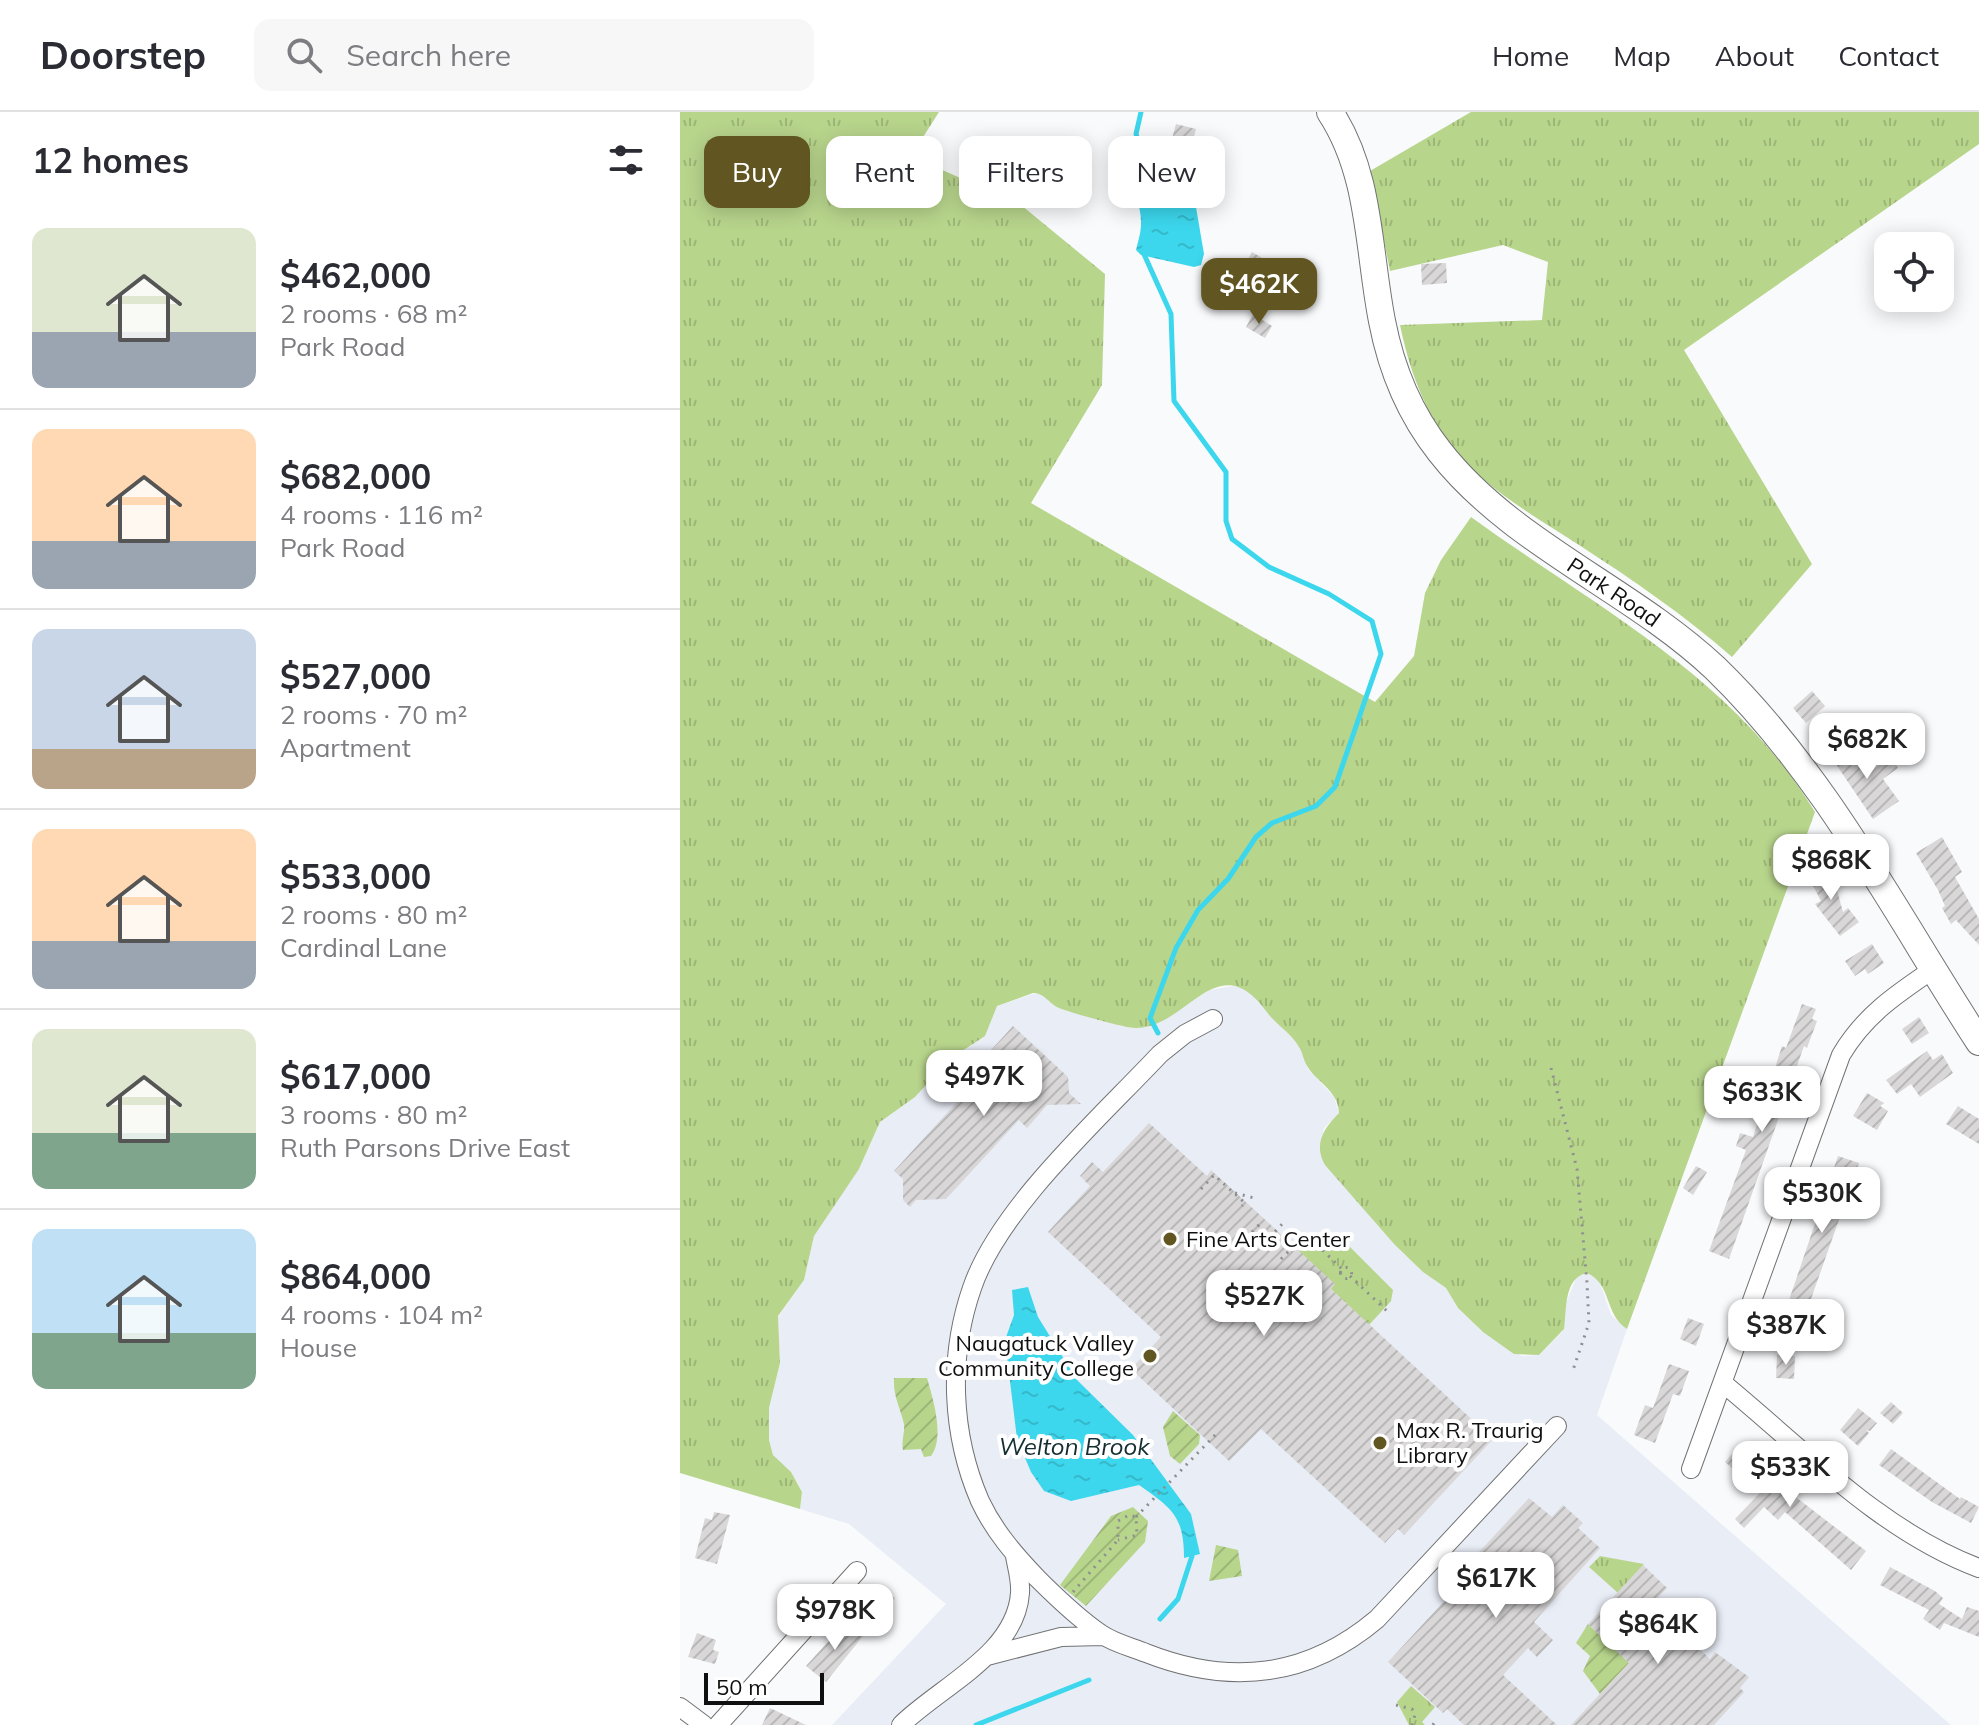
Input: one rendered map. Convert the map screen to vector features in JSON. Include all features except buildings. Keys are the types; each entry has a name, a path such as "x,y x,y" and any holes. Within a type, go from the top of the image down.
{"main road":[{"name":"Park Road","path":"1330,112 1350,148 1360,177 1382,322 1396,371 1407,400 1442,454 1520,528 1675,634 1743,696 1834,813 1979,1042"}],"street":[{"path":"1691,1469 1841,1055 1857,1028 1880,1006 1932,970"},
{"path":"1213,1019 1185,1034 1160,1054 1020,1205 991,1244 972,1287 959,1331 955,1377 959,1428 981,1503 1015,1556 1062,1603 1103,1636 1171,1662 1220,1673 1280,1669 1344,1646 1389,1607 1557,1426"},
{"path":"1724,1384 1892,1521 1957,1560 1979,1568"},
{"path":"901,1725 920,1706 987,1656 1009,1628 1020,1595 1015,1556"},
{"path":"718,1725 857,1571"},
{"path":"987,1656 1061,1637 1103,1636"},
{"path":"680,1707 704,1725"}],"path":[{"path":"1551,1068 1577,1169 1587,1283 1589,1323 1572,1373"},
{"path":"1201,1189 1214,1175 1245,1203 1242,1206"},
{"path":"1232,1192 1254,1198"},
{"path":"1252,1232 1263,1221"},
{"path":"1264,1243 1284,1222"},
{"path":"1311,1239 1342,1269 1342,1277 1350,1276"},
{"path":"1281,1259 1292,1248"},
{"path":"1342,1269 1349,1268 1350,1276 1388,1312"},
{"path":"1136,1517 1216,1434"},
{"path":"1062,1603 1118,1540 1137,1535 1139,1523 1136,1517 1129,1515 1118,1521 1118,1540"},
{"path":"1444,1578 1452,1586 1448,1573 1458,1582"},
{"path":"1474,1593 1481,1600"},
{"path":"1396,1705 1412,1709 1415,1715 1412,1725"},
{"path":"1433,1725 1436,1719"}],"shaded area":[{"name":"Naugatuck Valley Community College","path":"1243,987 1256,997 1300,1047 1308,1069 1334,1097 1339,1113 1324,1128 1320,1150 1395,1245 1423,1272 1446,1288 1458,1308 1483,1332 1522,1356 1539,1355 1563,1331 1564,1308 1577,1276 1587,1273 1599,1280 1611,1315 1627,1329 1597,1415 1951,1725 832,1725 946,1604 849,1524 800,1509 802,1492 797,1482 773,1455 769,1440 769,1408 780,1363 778,1317 804,1280 814,1236 825,1215 859,1169 880,1122 915,1097 950,1059 971,1046 997,1006 1039,992 1061,1009 1139,1028 1159,1021 1210,990"}],"green space":[{"path":"680,112 939,112 924,136 826,136 826,208 943,208 943,170 959,177 959,208 1025,208 1105,274 1102,385 1031,503 1375,702 1414,656 1425,593 1441,560 1471,517 1613,614 1703,683 1744,721 1782,764 1815,812 1627,1329 1615,1315 1601,1284 1587,1273 1579,1276 1570,1288 1564,1329 1539,1355 1514,1354 1483,1332 1458,1308 1446,1288 1423,1272 1395,1245 1325,1165 1320,1143 1329,1124 1339,1113 1335,1098 1310,1070 1296,1042 1248,993 1232,986 1217,987 1154,1025 1135,1028 1065,1010 1033,993 997,1006 985,1036 950,1059 915,1097 880,1122 859,1169 814,1236 804,1280 778,1316 780,1363 769,1408 769,1440 773,1455 791,1472 802,1492 800,1509 680,1473"},
{"path":"1471,112 1979,112 1979,144 1684,350 1812,564 1732,657 1658,598 1477,474 1449,443 1424,402 1400,325 1542,320 1548,262 1503,245 1390,271 1370,171"},
{"path":"1341,1238 1393,1290 1391,1301 1369,1325 1331,1289 1298,1251"},
{"path":"894,1378 927,1378 937,1429 931,1456 924,1457 921,1449 903,1450 904,1424"},
{"path":"1173,1411 1200,1435 1199,1444 1180,1464 1170,1456 1163,1427"},
{"path":"1133,1507 1148,1521 1145,1542 1086,1606 1060,1585 1111,1516"},
{"path":"1216,1545 1238,1550 1242,1576 1209,1581"},
{"path":"1600,1556 1644,1564 1618,1593 1589,1567"},
{"path":"1588,1624 1629,1663 1600,1694 1583,1671 1590,1656 1576,1643"},
{"path":"1411,1686 1435,1707 1422,1722 1425,1725 1409,1725 1397,1702"}],"water":[{"path":"1139,208 1196,208 1204,254 1201,265 1194,267 1141,255 1136,250 1141,224"},
{"name":"Welton Brook","path":"1028,1287 1038,1317 1077,1380 1133,1435 1191,1514 1200,1554 1184,1558 1181,1532 1174,1514 1139,1485 1071,1501 1044,1491 1031,1472 1017,1439 1005,1340 1014,1315 1012,1290"}],"waterway":[{"name":"Welton Brook","path":"1137,136 1141,112"},
{"name":"Welton Brook","path":"1143,252 1171,314 1174,401 1226,472 1226,521 1232,539 1269,567 1329,594 1372,621 1381,654 1335,787 1316,806 1272,823 1256,837 1228,879 1198,910 1176,948 1150,1018 1158,1033"},
{"name":"Welton Brook","path":"1160,1619 1178,1599 1192,1556"},
{"name":"Welton Brook","path":"976,1725 1089,1680"}],"place":[{"name":"Fine Arts Center","path":"1170,1239"},
{"name":"Naugatuck Valley Community College","path":"1150,1356"},
{"name":"Max R. Traurig Library","path":"1380,1443"}]}
